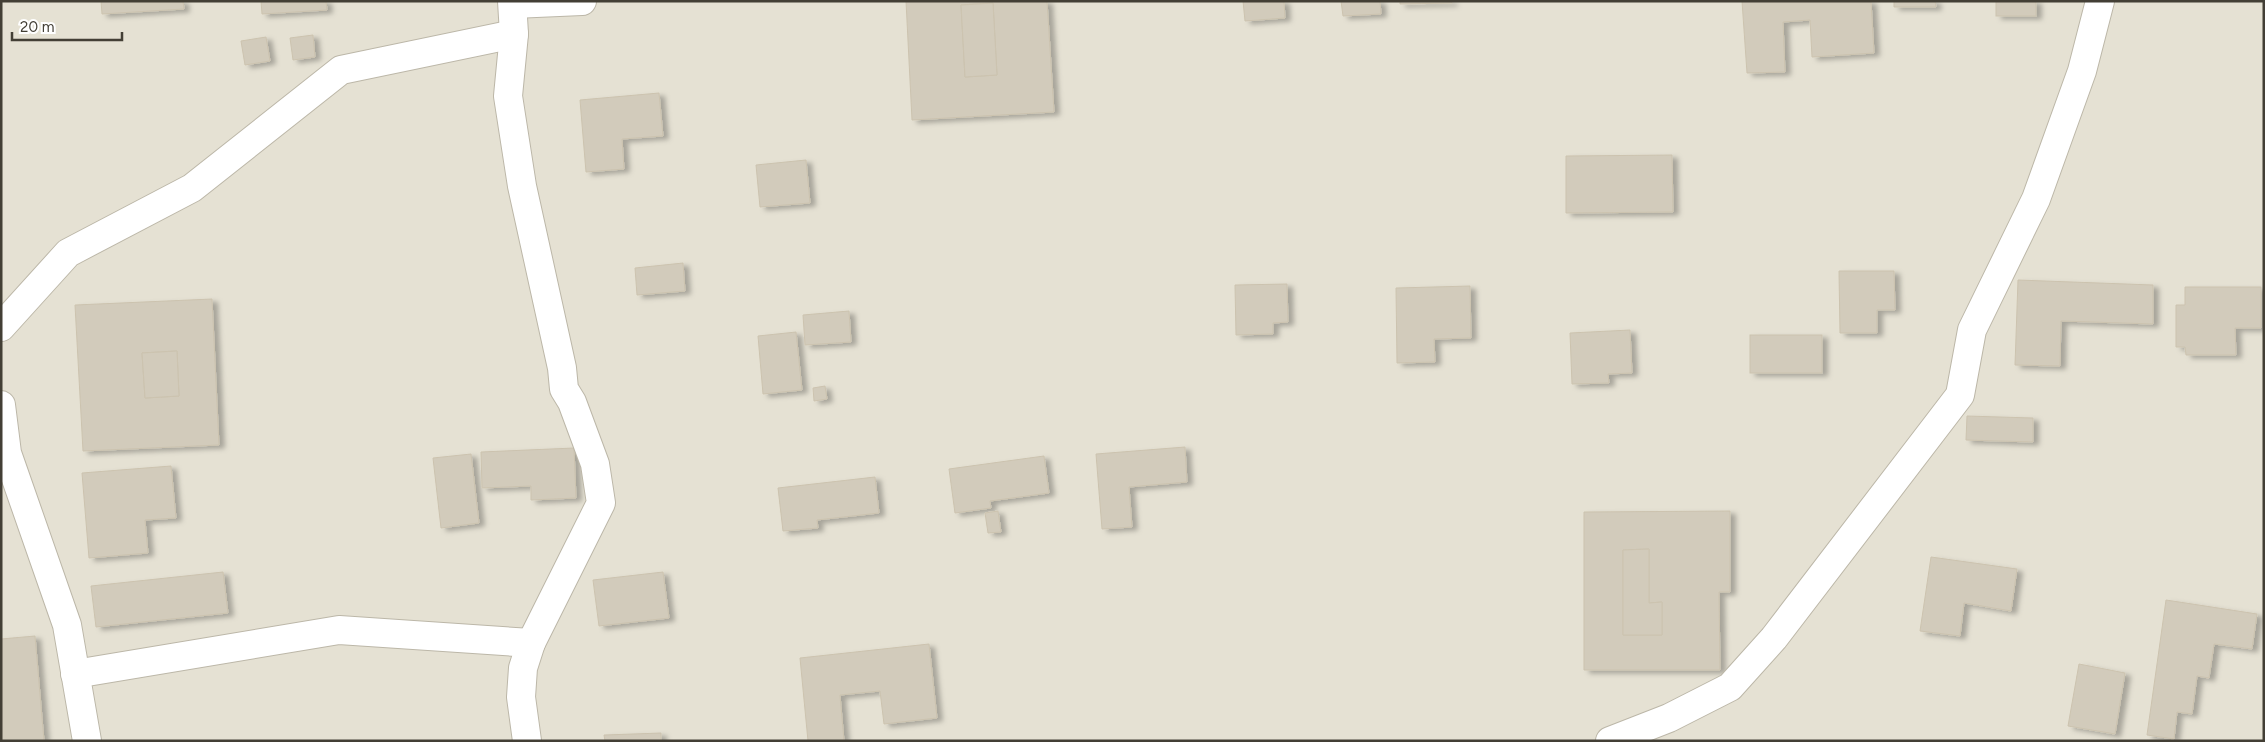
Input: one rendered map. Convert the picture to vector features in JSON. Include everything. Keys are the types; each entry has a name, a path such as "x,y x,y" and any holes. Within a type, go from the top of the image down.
{"street":[{"path":"527,741 521,697 523,668 531,643 601,503 595,464 572,402 564,389 562,368 522,186 508,96 514,34 512,3 582,1"},
{"path":"1610,741 1669,718 1730,687 1774,638 1960,395 1972,330 2036,199 2082,71 2100,1"},
{"path":"1,327 68,253 192,188 341,70 514,34"},
{"path":"1,405 7,453 67,625 86,741"},
{"path":"75,674 339,630 531,643"}],"shaded area":[{"path":"1,1 2264,1 2264,741 1,741"}],"building":[{"path":"101,1 183,1 184,9 102,14"},
{"path":"261,1 326,1 327,10 262,14"},
{"path":"906,1 1047,1 1054,112 912,120","holes":["993,3 997,75 965,77 961,5"]},
{"path":"1243,1 1284,1 1285,18 1245,21"},
{"path":"1341,1 1380,1 1381,14 1343,16"},
{"path":"1400,1 1452,1 1452,3 1400,4"},
{"path":"1742,1 1871,1 1874,53 1812,57 1810,20 1783,22 1785,72 1747,73"},
{"path":"1894,1 1935,1 1936,7 1894,7"},
{"path":"1996,1 2036,1 2036,16 1996,16"},
{"path":"993,3 997,75 965,77 961,5"},
{"path":"313,35 315,57 293,60 290,38"},
{"path":"266,37 270,61 245,65 241,41"},
{"path":"659,93 663,136 622,139 624,169 586,172 580,100"},
{"path":"1672,155 1673,212 1566,213 1566,156"},
{"path":"806,160 810,203 760,207 756,165"},
{"path":"683,263 685,291 637,295 635,268"},
{"path":"1839,271 1894,271 1895,310 1877,310 1877,333 1840,333"},
{"path":"2018,280 2153,285 2153,324 2061,321 2060,366 2015,365"},
{"path":"1287,284 1288,322 1273,323 1273,334 1236,335 1235,285"},
{"path":"1470,286 1471,338 1434,339 1435,362 1397,363 1396,288"},
{"path":"2185,287 2261,287 2261,328 2235,328 2236,355 2186,355 2185,347 2176,347 2176,305 2185,305"},
{"path":"212,299 219,445 83,451 75,305","holes":["177,351 179,396 145,398 142,353"]},
{"path":"849,311 851,342 805,345 803,315"},
{"path":"1630,330 1632,373 1608,374 1609,383 1572,384 1570,333"},
{"path":"796,332 802,390 763,394 758,336"},
{"path":"1750,335 1822,335 1822,373 1750,373"},
{"path":"177,351 179,396 145,398 142,353"},
{"path":"825,386 827,399 814,401 813,388"},
{"path":"1967,416 2033,418 2033,442 1966,440"},
{"path":"1185,447 1187,482 1129,487 1132,527 1102,529 1096,454"},
{"path":"574,448 576,498 531,500 531,486 482,488 481,452"},
{"path":"471,454 479,523 441,528 433,458"},
{"path":"1044,456 1049,493 990,501 991,508 955,513 949,469"},
{"path":"171,466 176,518 145,520 148,553 89,558 82,473"},
{"path":"875,477 879,513 817,520 818,528 783,531 778,488"},
{"path":"998,511 1001,532 988,533 985,513"},
{"path":"1730,511 1730,592 1719,592 1720,670 1584,670 1584,512","holes":["1649,549 1649,603 1662,602 1662,635 1623,635 1623,550"]},
{"path":"1649,549 1649,603 1662,602 1662,635 1623,635 1623,550"},
{"path":"1931,557 2017,569 2011,611 1964,603 1960,636 1920,631"},
{"path":"223,572 228,613 96,627 91,586"},
{"path":"663,572 669,618 599,626 593,580"},
{"path":"2166,600 2257,614 2252,649 2214,644 2209,678 2197,676 2192,714 2177,712 2174,739 2147,735"},
{"path":"35,636 44,741 1,741 1,639"},
{"path":"929,644 937,718 884,724 880,691 840,695 844,741 808,741 800,658"},
{"path":"2079,664 2125,673 2115,734 2068,726"},
{"path":"661,733 661,741 605,741 604,735"}]}
